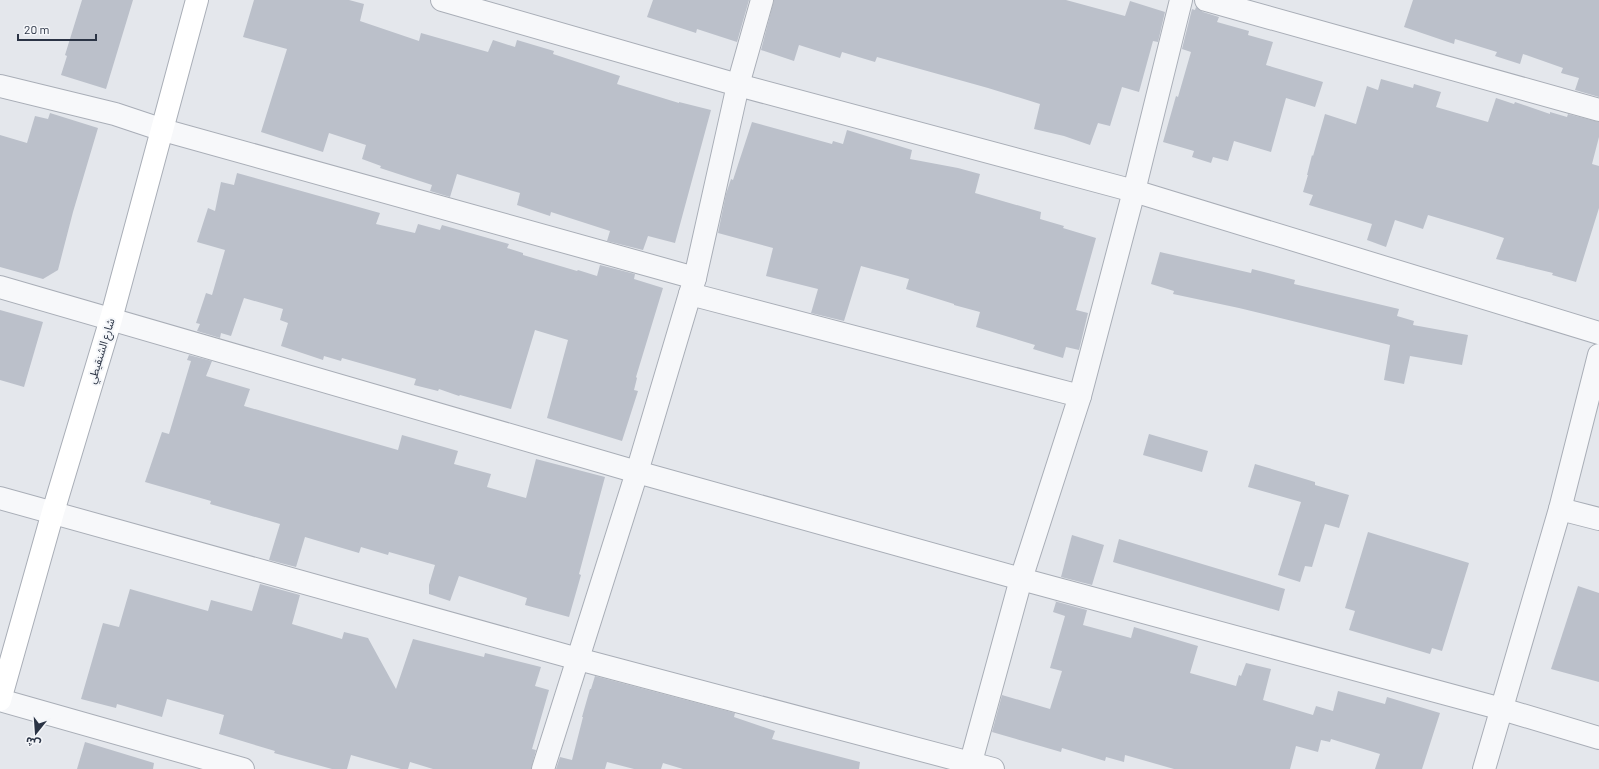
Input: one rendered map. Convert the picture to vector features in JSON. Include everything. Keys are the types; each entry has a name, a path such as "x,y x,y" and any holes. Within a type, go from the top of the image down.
{"street":[{"name":"شارع الشنقيطي","path":"0,700 53,512 111,319 198,0"},
{"path":"442,0 738,85 1134,191 1599,333"},
{"path":"542,769 637,472 693,286 738,85 762,0"},
{"path":"970,766 1021,579 1080,396 1134,191 1181,0"},
{"path":"1206,0 1599,110"},
{"path":"0,86 115,114 163,130 693,286 1080,396"},
{"path":"0,287 637,472 1021,579 1502,708 1599,738"},
{"path":"1484,769 1560,509 1599,355"},
{"path":"0,498 970,766 994,769"},
{"path":"1560,509 1599,519"},
{"path":"0,700 243,769"}],"building":[{"path":"82,0 133,0 106,89 61,75 67,56 65,55"},
{"path":"254,0 349,0 364,4 360,21 419,41 421,33 488,52 493,40 515,47 517,40 554,51 553,54 620,76 617,84 679,103 711,110 675,243 648,236 643,250 607,241 610,231 551,212 550,216 517,205 520,193 457,174 450,197 430,191 432,185 380,168 381,166 362,159 366,145 329,133 323,152 261,132 287,49 243,37"},
{"path":"653,0 749,0 737,42 697,29 696,33 647,17"},
{"path":"774,0 1066,0 1125,16 1130,1 1165,12 1158,42 1153,41 1139,92 1122,87 1110,126 1098,123 1090,145 1064,136 1034,129 1040,104 988,88 877,57 875,62 842,52 840,58 799,45 794,61 761,50"},
{"path":"1413,0 1599,0 1599,97 1575,90 1579,78 1561,73 1563,68 1523,54 1520,64 1495,56 1497,52 1455,39 1454,44 1404,27"},
{"path":"1196,7 1203,12 1219,17 1217,22 1249,31 1248,35 1273,42 1266,65 1323,82 1315,107 1286,98 1271,152 1234,141 1228,161 1213,157 1211,163 1192,157 1194,151 1163,142 1176,96 1178,97 1191,52 1182,49 1192,9 1195,10"},
{"path":"1381,79 1413,88 1414,84 1441,92 1436,107 1488,122 1496,98 1514,104 1515,102 1550,114 1550,112 1567,117 1568,114 1599,122 1599,137 1592,164 1599,166 1599,208 1576,282 1552,275 1553,273 1496,259 1504,238 1428,215 1423,229 1395,220 1386,247 1367,240 1372,224 1309,205 1313,195 1303,192 1312,155 1313,156 1325,114 1356,124 1367,86 1378,90"},
{"path":"50,113 98,128 73,212 58,270 43,279 0,267 0,135 27,143 35,116 48,119"},
{"path":"752,122 832,144 833,141 843,144 847,130 912,150 910,159 958,168 980,174 975,193 1041,212 1040,219 1096,238 1076,310 1088,313 1079,350 1066,347 1063,358 1033,349 1035,345 976,327 980,312 906,289 909,279 861,266 844,321 811,313 818,289 766,276 773,248 718,233 726,194 731,179 733,180"},
{"path":"237,173 380,213 376,224 415,233 418,224 440,230 442,225 509,244 507,248 523,253 523,255 577,271 578,270 597,276 600,265 635,274 634,279 663,288 636,377 634,390 638,391 622,441 547,418 568,340 535,330 511,409 460,395 459,396 439,389 438,391 414,385 416,379 342,358 341,361 324,356 323,360 281,346 288,323 280,320 283,309 244,298 231,336 221,333 220,338 197,331 200,324 196,323 206,293 212,295 225,250 197,242 208,208 215,211 221,182 234,185"},
{"path":"1160,252 1251,273 1252,269 1295,280 1294,284 1399,309 1397,316 1414,321 1413,325 1468,335 1462,365 1410,356 1404,384 1384,380 1390,345 1239,308 1173,294 1174,291 1151,284"},
{"path":"0,310 43,322 24,387 0,380"},
{"path":"189,355 212,361 206,376 250,389 244,406 398,450 402,435 458,451 454,464 491,474 487,487 526,498 536,459 605,477 569,617 525,605 527,598 459,576 450,601 429,594 429,585 435,565 389,552 388,555 361,547 359,553 305,537 296,567 269,560 280,524 210,504 211,501 145,482 162,432 169,434 191,361 187,360"},
{"path":"1149,434 1208,451 1202,472 1143,455"},
{"path":"1255,464 1315,482 1315,485 1349,495 1339,528 1325,524 1312,567 1305,566 1300,582 1278,575 1301,502 1248,487"},
{"path":"1368,532 1469,563 1442,651 1432,648 1430,654 1349,630 1355,611 1345,608"},
{"path":"1072,535 1104,545 1092,585 1061,577"},
{"path":"1119,539 1285,589 1279,611 1113,562"},
{"path":"260,584 300,595 292,624 342,639 344,632 368,638 396,689 413,639 484,657 485,653 541,667 535,686 549,690 532,749 536,750 531,769 433,769 410,762 408,769 401,769 351,755 347,769 332,769 274,753 275,751 219,734 224,715 167,699 162,717 117,704 116,708 81,699 103,623 119,627 130,589 208,611 211,600 252,611"},
{"path":"1578,586 1599,593 1599,682 1551,669"},
{"path":"1054,601 1087,610 1083,625 1131,638 1134,627 1198,646 1190,673 1236,686 1239,675 1241,676 1246,663 1271,669 1263,700 1313,715 1316,706 1333,711 1338,691 1385,704 1387,697 1440,713 1422,769 1375,769 1380,754 1331,739 1330,742 1321,740 1318,752 1296,746 1290,769 1174,769 1125,755 1124,762 1106,757 1105,761 1062,748 1061,752 992,732 1002,695 1050,709 1062,671 1050,668 1065,616 1053,612 1056,602"},
{"path":"595,676 735,713 734,717 775,731 772,739 860,762 859,769 683,769 663,763 661,769 634,769 607,762 605,769 556,769 560,757 572,760 582,717"},
{"path":"85,742 154,763 153,769 77,769"}]}
